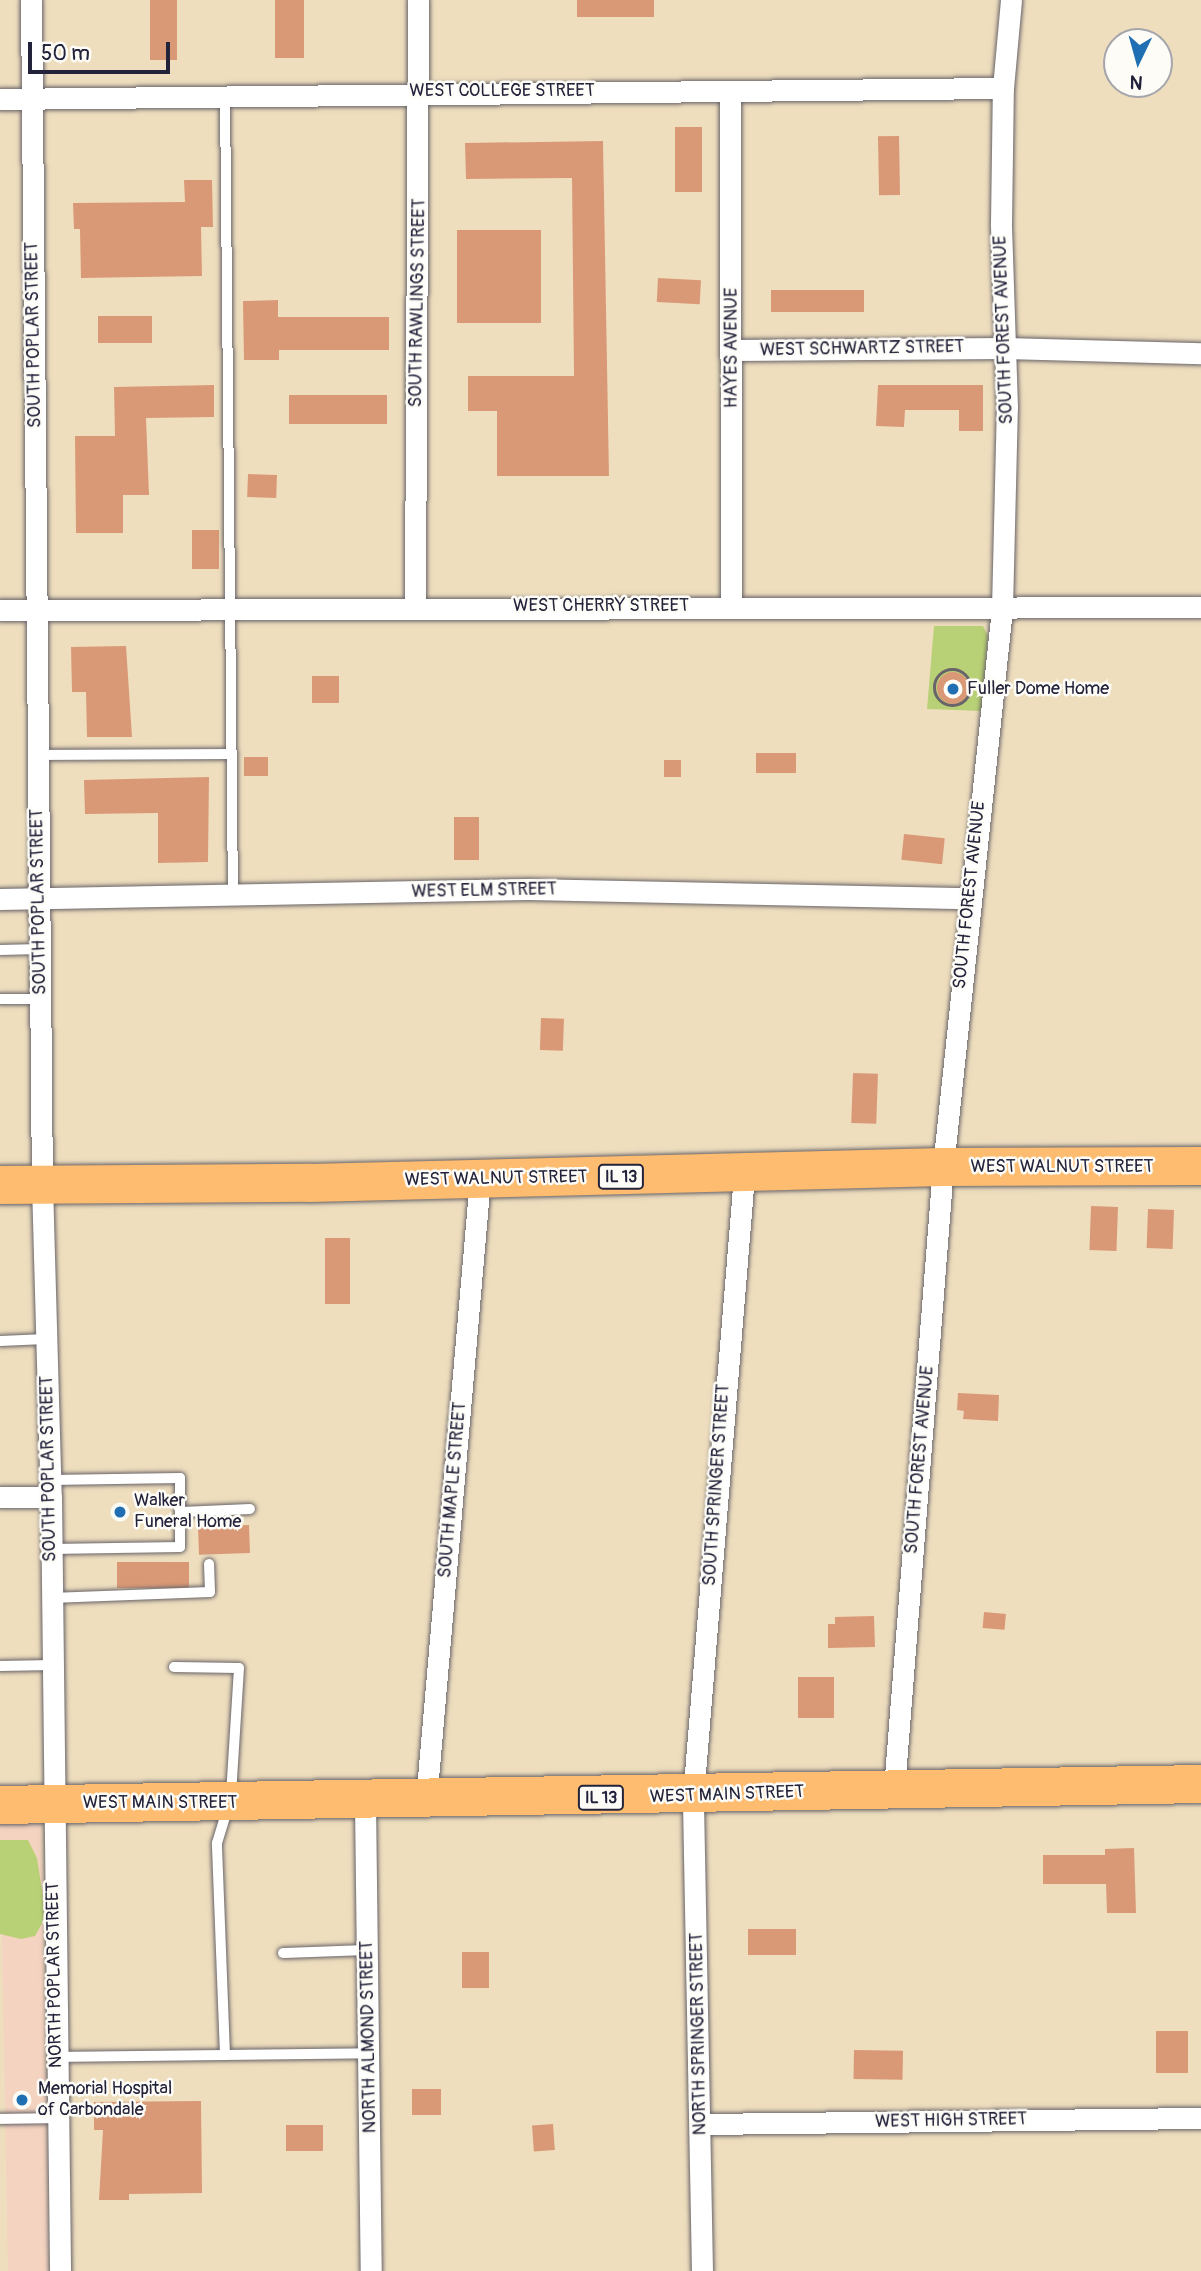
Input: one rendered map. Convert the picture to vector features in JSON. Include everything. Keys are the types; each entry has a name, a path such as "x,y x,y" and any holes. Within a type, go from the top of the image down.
{"highway":[{"name":"WEST WALNUT STREET","path":"0,1185 744,1175 943,1167 1201,1166"},
{"name":"WEST MAIN STREET","path":"0,1805 694,1797 894,1789 1201,1784"}],"street":[{"name":"SOUTH POPLAR STREET","path":"32,0 42,1184 51,1549 52,1804"},
{"name":"SOUTH RAWLINGS STREET","path":"415,607 420,91 418,0"},
{"name":"SOUTH FOREST AVENUE","path":"894,1789 943,1167 968,898 1002,608 1006,348 1003,88 1011,0"},
{"name":"WEST COLLEGE STREET","path":"0,99 420,91 730,92 1003,88"},
{"name":"HAYES AVENUE","path":"730,92 731,605"},
{"name":"WEST SCHWARTZ STREET","path":"732,350 1006,348 1201,353"},
{"name":"WEST CHERRY STREET","path":"0,610 731,605 1201,607"},
{"name":"WEST ELM STREET","path":"0,899 528,889 968,898"},
{"name":"SOUTH SPRINGER STREET","path":"694,1797 744,1175"},
{"name":"SOUTH MAPLE STREET","path":"426,1801 480,1179"},
{"path":"0,1497 50,1488"},
{"name":"NORTH SPRINGER STREET","path":"694,1797 702,2271"},
{"name":"NORTH ALMOND STREET","path":"365,1802 370,2271"},
{"name":"NORTH POPLAR STREET","path":"52,1804 60,2271"},
{"name":"WEST HIGH STREET","path":"701,2124 1201,2118"}],"lane":[{"path":"225,95 229,754 234,789 233,894"},
{"path":"38,755 229,754"},
{"path":"0,950 40,949"},
{"path":"0,999 40,999"},
{"path":"0,1341 46,1339"},
{"path":"50,1488 180,1478 181,1512 180,1547 51,1549"},
{"path":"181,1512 250,1509"},
{"path":"51,1598 210,1592 209,1564"},
{"path":"0,1666 52,1665"},
{"path":"174,1667 239,1668 231,1803 220,1822 217,1843 225,2054"},
{"path":"283,1953 368,1950"},
{"path":"57,2057 369,2053"},
{"path":"0,2119 58,2118"}],"path":[{"path":"955,670 966,675 971,686 969,697 955,708 939,699 935,688 939,677 955,670"}],"shaded area":[{"name":"Memorial Hospital of Carbondale","path":"41,1819 49,2271 8,2271 0,1820"}],"green space":[{"path":"934,626 983,626 988,636 982,711 927,709","holes":["952,672 965,677 969,686 966,698 953,704 937,691 939,680"]},
{"path":"0,1840 28,1840 37,1858 46,1916 35,1936 21,1939 0,1934"}],"building":[{"path":"150,0 177,0 177,60 150,60"},
{"path":"275,0 304,0 304,58 275,58"},
{"path":"577,0 654,0 654,17 577,17"},
{"path":"675,127 702,127 702,192 675,192"},
{"path":"878,136 899,136 900,195 879,195"},
{"path":"603,141 609,476 497,476 497,411 468,411 468,376 574,376 572,178 466,179 465,143"},
{"path":"184,180 212,180 213,227 201,227 202,276 81,278 80,229 74,229 73,203 185,202"},
{"path":"457,230 541,230 541,323 457,323"},
{"path":"658,278 701,280 700,304 657,302"},
{"path":"771,290 864,290 864,312 771,312"},
{"path":"278,300 278,317 389,317 389,350 279,350 279,360 244,360 243,301"},
{"path":"98,316 152,316 152,343 98,343"},
{"path":"214,385 214,417 146,418 149,495 123,495 123,533 76,533 75,436 115,436 114,387"},
{"path":"878,385 983,385 983,431 959,431 959,410 905,410 904,427 876,426"},
{"path":"289,395 387,395 387,424 289,424"},
{"path":"248,474 277,475 276,498 247,497"},
{"path":"192,530 219,530 219,569 192,569"},
{"path":"126,646 132,737 87,737 86,692 72,692 71,647"},
{"name":"Fuller Dome Home","path":"953,672 964,677 969,688 964,699 953,704 942,699 937,688 942,677"},
{"path":"312,676 339,676 339,703 312,703"},
{"path":"756,753 796,753 796,773 756,773"},
{"path":"244,757 268,757 268,776 244,776"},
{"path":"664,760 681,760 681,777 664,777"},
{"path":"209,777 208,862 158,863 158,813 85,814 84,780"},
{"path":"454,817 479,817 479,860 454,860"},
{"path":"904,834 945,838 942,864 901,860"},
{"path":"541,1018 564,1019 563,1051 540,1050"},
{"path":"853,1073 878,1074 876,1124 851,1123"},
{"path":"1091,1206 1118,1207 1116,1251 1089,1250"},
{"path":"1148,1209 1174,1210 1173,1249 1147,1248"},
{"path":"325,1238 350,1238 350,1304 325,1304"},
{"path":"958,1393 999,1395 998,1421 963,1419 964,1411 957,1410"},
{"path":"249,1525 250,1553 199,1555 198,1527"},
{"path":"117,1562 189,1562 189,1588 117,1588"},
{"path":"984,1612 1006,1614 1005,1630 983,1628"},
{"path":"874,1616 875,1647 828,1648 828,1624 835,1624 835,1617"},
{"path":"798,1677 834,1677 834,1718 798,1718"},
{"path":"1134,1848 1136,1913 1107,1913 1106,1884 1043,1884 1043,1855 1105,1855 1105,1849"},
{"path":"748,1929 796,1929 796,1955 748,1955"},
{"path":"462,1952 489,1952 489,1988 462,1988"},
{"path":"1156,2031 1188,2031 1188,2073 1156,2073"},
{"path":"854,2050 903,2051 902,2080 853,2079"},
{"path":"412,2089 441,2089 441,2115 412,2115"},
{"path":"201,2101 202,2193 129,2194 129,2200 99,2200 103,2130 94,2130 94,2102"},
{"path":"553,2124 555,2150 534,2151 532,2125"},
{"path":"286,2125 323,2125 323,2151 286,2151"}],"place":[{"name":"Fuller Dome Home","path":"953,689"},
{"name":"Walker Funeral Home","path":"120,1512"},
{"name":"Memorial Hospital of Carbondale","path":"22,2100"}]}
